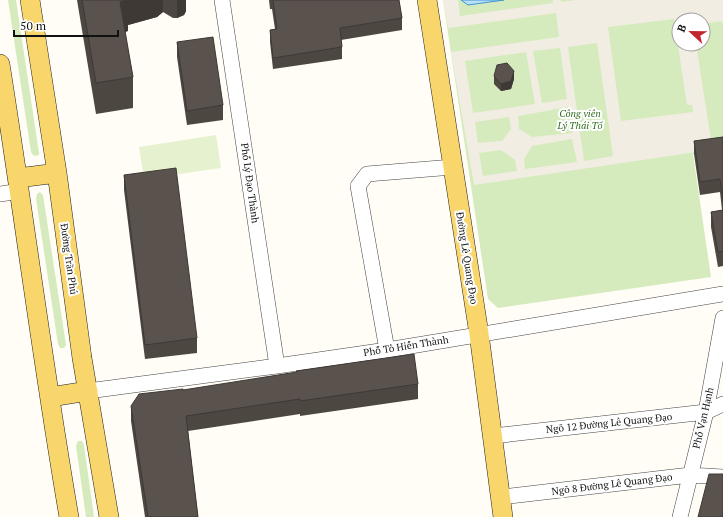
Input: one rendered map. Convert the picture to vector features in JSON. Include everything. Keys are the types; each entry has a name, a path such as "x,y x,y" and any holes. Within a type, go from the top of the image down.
{"main road":[{"name":"Đường Trần Phú","path":"30,0 57,173 88,391 109,517"},
{"name":"Đường Lê Quang Đạo","path":"427,0 479,334 503,517"},
{"path":"0,64 4,114 19,185 69,517"},
{"path":"19,185 57,173"},
{"path":"50,397 88,391"}],"street":[{"name":"Phố Lý Đạo Thành","path":"222,0 277,366"},
{"path":"387,350 358,186 367,174 453,167"},
{"path":"0,194 19,185"},
{"name":"Phố Tô Hiến Thành","path":"88,391 387,350 723,294"},
{"name":"Phố Vạn Hạnh","path":"680,517 706,412 723,318"},
{"name":"Ngõ 12 Đường Lê Quang Đạo","path":"493,436 706,412 723,404"},
{"name":"Ngõ 8 Đường Lê Quang Đạo","path":"501,497 690,475 723,477"}],"green space":[{"path":"8,0 16,0 39,153 39,155 34,156 31,152"},
{"name":"Công viên Lý Thái Tổ","path":"443,0 723,0 723,149 693,154 711,277 498,308 488,299"},
{"path":"216,135 221,168 144,179 139,147"},
{"path":"40,192 43,195 66,345 64,348 60,348 58,344 36,199 37,194"},
{"path":"78,441 82,441 84,445 94,517 86,517 76,446"}],"shaded area":[{"path":"443,0 458,0 460,16 553,3 553,0 561,0 561,2 576,0 723,0 723,28 722,21 711,23 711,12 671,12 671,19 608,27 621,121 693,112 692,105 687,105 679,52 697,52 711,140 723,148 474,185 451,52 559,37 556,13 448,28","holes":["597,43 613,156 584,161 568,47","560,48 567,99 542,103 533,51","526,52 535,104 473,113 465,61","568,107 572,133 532,137 519,129 518,116","509,117 511,129 502,141 478,143 475,122","572,139 577,162 525,169 524,159 532,146","501,150 515,160 517,171 483,176 479,153"]}],"water":[{"path":"461,0 504,0 468,5"}],"building":[{"path":"82,0 127,0 120,2 133,77 96,83"},
{"path":"273,0 399,0 402,18 340,28 342,47 273,58 270,30 277,29"},
{"path":"213,37 223,105 187,111 177,42"},
{"path":"507,63 514,71 511,81 501,84 494,76 497,65"},
{"path":"723,137 723,200 720,179 700,182 694,141"},
{"path":"176,168 197,338 145,345 124,175"},
{"path":"723,210 723,251 718,252 711,212"},
{"path":"414,354 418,384 300,401 300,399 186,416 198,517 148,517 131,406 139,394 183,390 297,372 296,371"},
{"path":"709,474 723,474 723,517 698,517"}]}
